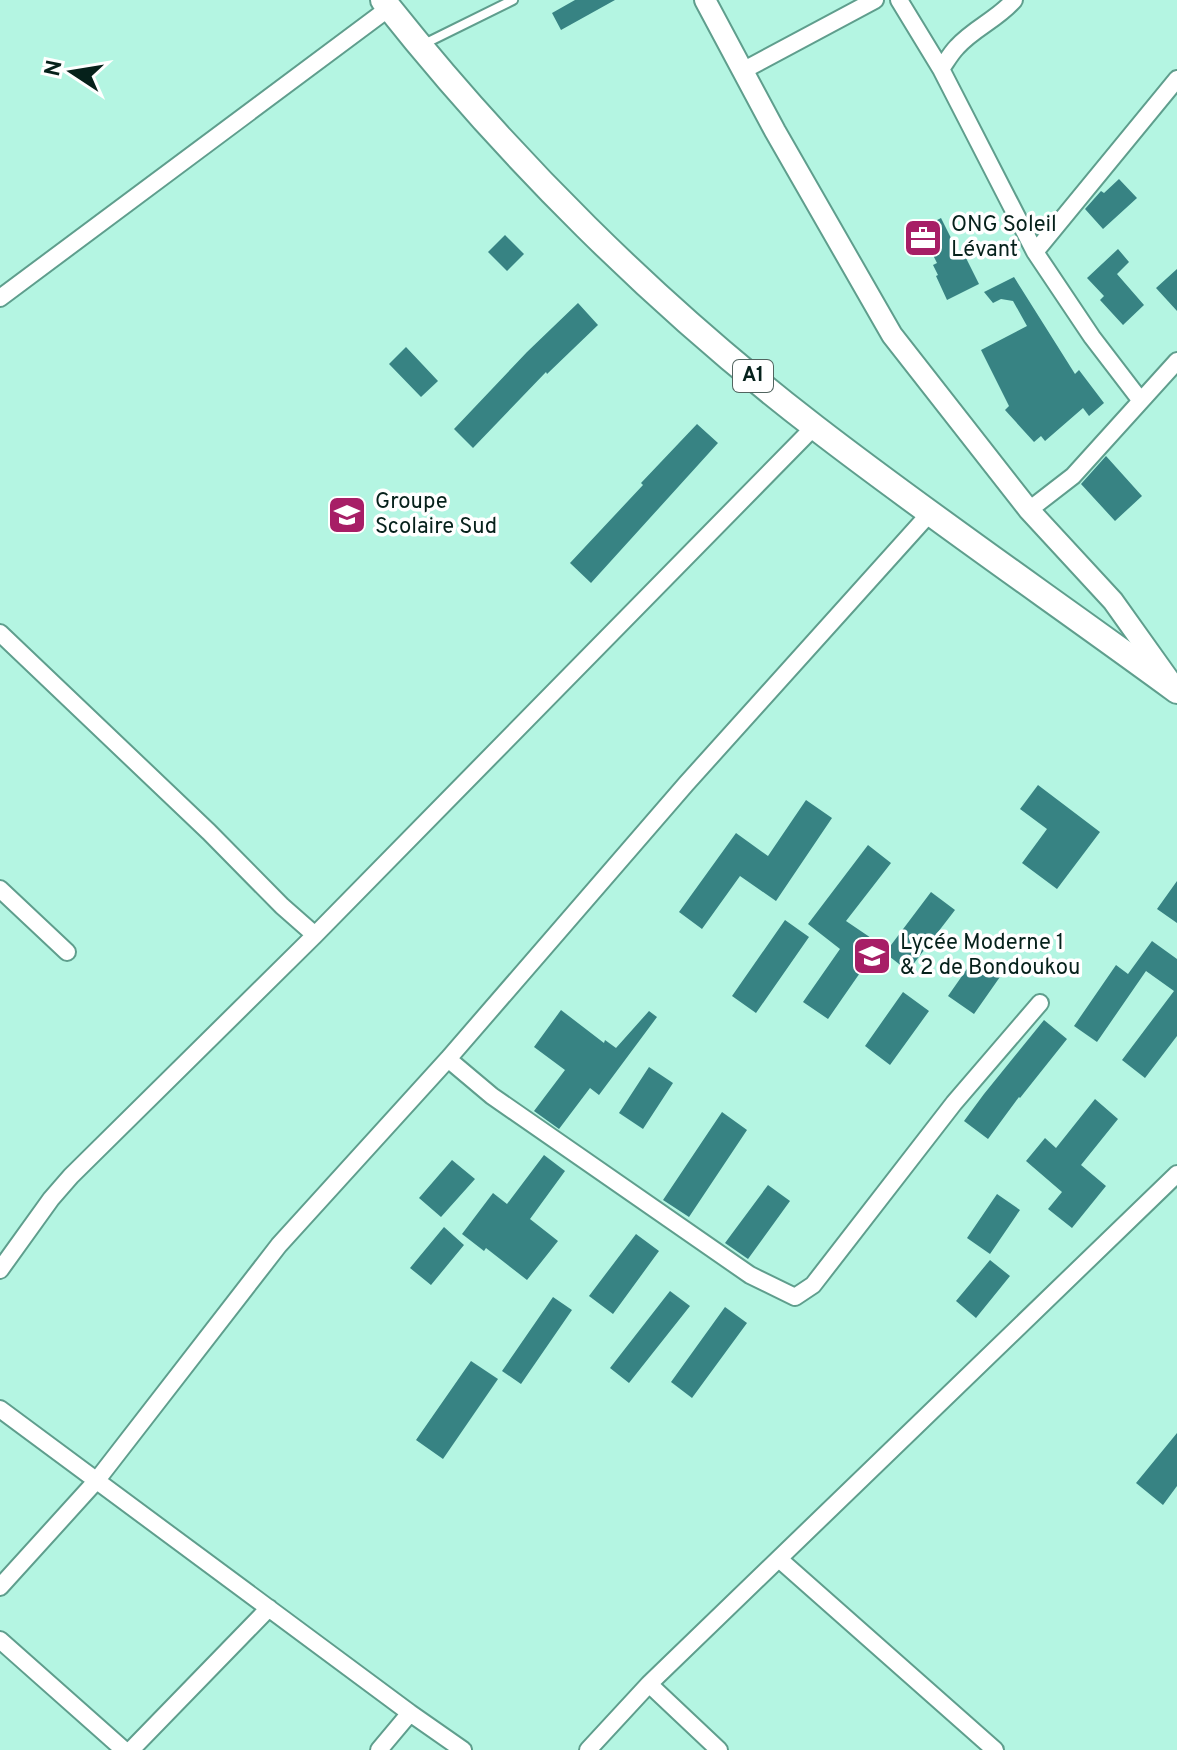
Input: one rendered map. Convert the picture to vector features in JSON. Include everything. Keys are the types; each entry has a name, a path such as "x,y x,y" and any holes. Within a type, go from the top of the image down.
{"main road":[{"name":"A1","path":"386,4 522,160 609,249 701,333 814,427 1176,690"}],"street":[{"path":"705,0 828,227 892,335 1029,510 1113,601 1176,690"},
{"path":"744,70 875,0"},
{"path":"899,0 941,69 1035,252 1092,337 1141,401"},
{"path":"941,69 957,47 1004,12 1014,0"},
{"path":"0,298 386,4"},
{"path":"1035,252 1177,79"},
{"path":"1029,510 1073,476 1177,361"},
{"path":"0,1270 71,1176 315,935 814,427"},
{"path":"0,1587 97,1480 279,1245 448,1059 686,784 930,513"},
{"path":"0,633 315,935"},
{"path":"0,889 67,952"},
{"path":"448,1059 492,1096 750,1275 795,1297 813,1285 954,1103 1040,1003"},
{"path":"588,1750 649,1684 1177,1174"},
{"path":"0,1409 463,1750"},
{"path":"779,1559 995,1750"},
{"path":"131,1750 269,1608"},
{"path":"0,1640 124,1750"},
{"path":"649,1684 719,1750"},
{"path":"379,1750 410,1713"}],"lane":[{"path":"421,45 513,0"}],"building":[{"path":"575,0 615,0 561,30 552,13"},
{"path":"1119,179 1137,198 1103,229 1085,209 1101,191 1104,193"},
{"path":"941,218 979,284 947,300 933,265 937,263 920,229"},
{"path":"505,235 524,254 507,271 488,252"},
{"path":"1118,249 1129,262 1117,274 1144,305 1123,325 1100,300 1104,296 1087,278"},
{"path":"1177,269 1177,311 1156,288"},
{"path":"1014,277 1075,374 1079,370 1104,403 1089,416 1083,408 1045,441 1041,436 1034,442 1005,410 1009,406 981,350 1027,326 1013,301 1001,299 993,303 984,292"},
{"path":"578,303 598,325 546,372 473,448 454,429"},
{"path":"406,347 438,381 421,397 389,364"},
{"path":"697,424 718,443 591,583 570,563"},
{"path":"1106,456 1142,496 1115,521 1081,484"},
{"path":"1038,785 1100,832 1057,889 1022,863 1047,829 1020,809"},
{"path":"806,800 832,818 776,901 740,876 702,929 679,912 736,833 768,856"},
{"path":"868,845 891,863 846,921 880,944 828,1019 803,1002 840,949 808,924"},
{"path":"1177,881 1177,923 1157,909"},
{"path":"931,892 955,910 908,971 885,953"},
{"path":"785,920 809,937 756,1013 732,996"},
{"path":"1152,941 1177,959 1177,1036 1145,1078 1122,1060 1174,991 1146,971 1097,1042 1074,1026 1116,965 1128,974"},
{"path":"976,956 1002,974 974,1014 948,996"},
{"path":"903,992 929,1011 890,1065 865,1046"},
{"path":"561,1010 604,1043 605,1040 616,1048 649,1011 657,1017 599,1095 590,1088 559,1129 534,1111 565,1070 534,1047"},
{"path":"1044,1020 1067,1039 988,1139 964,1121"},
{"path":"649,1067 673,1083 643,1129 619,1113"},
{"path":"1095,1099 1118,1119 1081,1165 1106,1186 1072,1228 1048,1209 1062,1192 1026,1161 1045,1138 1056,1148"},
{"path":"722,1112 747,1130 689,1217 663,1200"},
{"path":"544,1155 565,1171 530,1219 558,1241 527,1280 486,1248 484,1251 462,1234 493,1193 507,1204"},
{"path":"452,1160 475,1179 441,1217 419,1198"},
{"path":"768,1185 790,1201 748,1259 725,1243"},
{"path":"997,1194 1020,1210 990,1254 967,1238"},
{"path":"444,1227 464,1245 431,1285 410,1268"},
{"path":"636,1234 659,1251 613,1314 589,1296"},
{"path":"990,1260 1010,1276 976,1318 956,1301"},
{"path":"670,1291 690,1306 629,1383 610,1368"},
{"path":"553,1297 572,1310 521,1384 502,1371"},
{"path":"725,1307 747,1323 692,1398 671,1382"},
{"path":"471,1361 498,1379 443,1459 416,1440"},
{"path":"1177,1433 1177,1486 1163,1505 1136,1483"}],"place":[{"name":"ONG Soleil Lévant","path":"923,238"},
{"name":"Groupe Scolaire Sud","path":"347,515"},
{"name":"Lycée Moderne 1 & 2 de Bondoukou","path":"872,956"}]}
